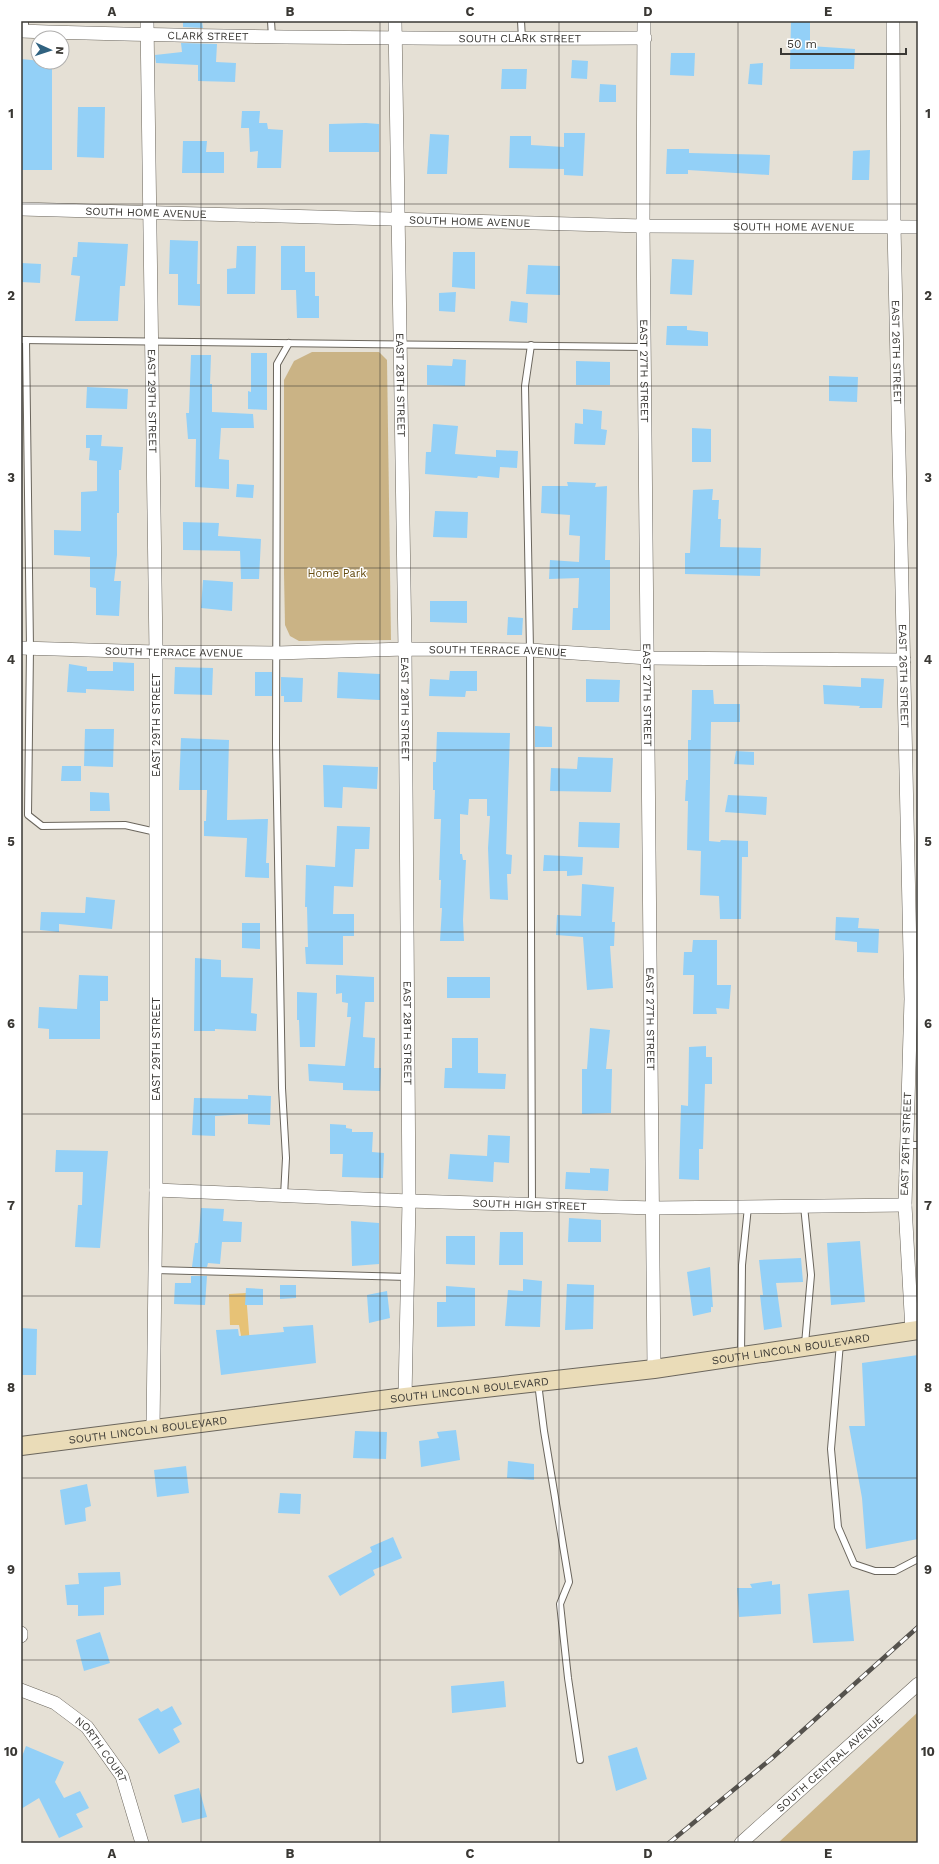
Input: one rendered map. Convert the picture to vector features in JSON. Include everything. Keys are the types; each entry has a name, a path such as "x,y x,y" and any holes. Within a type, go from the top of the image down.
{"street":[{"name":"EAST 29TH STREET","path":"147,21 153,342 156,652 156,1190 153,1429"},
{"name":"EAST 28TH STREET","path":"395,21 405,649 409,1201 406,1397"},
{"name":"EAST 27TH STREET","path":"644,21 643,226 654,1369"},
{"name":"EAST 26TH STREET","path":"894,21 894,226 904,660 914,996 912,1145 905,1205 915,1330"},
{"name":"CLARK STREET","path":"24,28 147,35 395,39"},
{"name":"SOUTH CLARK STREET","path":"395,39 645,38"},
{"name":"SOUTH HOME AVENUE","path":"21,209 398,218 643,226 918,227"},
{"name":"SOUTH TERRACE AVENUE","path":"25,648 156,652 277,652 405,649 530,650 648,658 904,660"},
{"name":"SOUTH HIGH STREET","path":"156,1190 409,1201 653,1208 905,1205"},
{"name":"SOUTH LINCOLN BOULEVARD","path":"21,1446 406,1397 654,1369 915,1330"},
{"name":"SOUTH CENTRAL AVENUE","path":"741,1843 918,1684"},
{"name":"NORTH COURT","path":"21,1690 55,1703 87,1726 122,1776 142,1843"}],"lane":[{"path":"272,21 272,37"},
{"path":"521,21 522,39"},
{"path":"156,832 125,825 42,826 28,816 25,648 24,340 400,343 645,347"},
{"path":"284,1196 286,1158 282,1088 276,744 277,364 289,343"},
{"path":"531,345 525,386 530,650 532,1205"},
{"path":"804,1206 811,1275 805,1346"},
{"path":"741,1356 742,1265 748,1207"},
{"path":"155,1270 408,1277"},
{"path":"840,1341 831,1449 838,1527 854,1564 876,1571 895,1571 918,1559"},
{"path":"538,1382 544,1431 569,1582 560,1604 568,1678 580,1760"}],"green space":[{"name":"Home Park","path":"312,352 379,352 387,360 391,640 299,641 290,636 285,625 284,380 294,361"},
{"path":"918,1712 918,1843 778,1843"}],"shaded area":[{"path":"246,1293 250,1346 243,1346 239,1325 230,1325 229,1294"}],"building":[{"path":"183,21 202,21 203,28 183,27"},
{"path":"791,21 810,21 810,46 855,49 854,69 790,69"},
{"path":"181,43 217,44 216,62 236,63 235,82 198,81 198,65 156,63 155,55 182,52"},
{"path":"671,53 695,53 694,76 670,75"},
{"path":"21,59 30,60 30,70 52,70 52,170 21,170"},
{"path":"572,60 588,61 587,79 571,78"},
{"path":"763,63 762,85 748,84 750,64"},
{"path":"502,69 527,69 526,89 501,89"},
{"path":"600,84 616,85 616,102 599,102"},
{"path":"78,107 105,107 104,158 77,157"},
{"path":"242,111 260,111 259,123 267,123 268,129 283,130 281,168 257,168 258,151 250,152 249,128 241,128"},
{"path":"329,124 379,124 379,152 329,152"},
{"path":"564,133 585,133 583,176 564,175 564,169 509,168 510,136 531,136 531,145 564,147"},
{"path":"430,134 449,135 447,174 427,174"},
{"path":"183,141 207,141 206,152 224,152 224,173 182,173"},
{"path":"667,149 689,149 689,153 770,155 769,175 688,170 688,174 666,174"},
{"path":"870,150 869,180 852,180 853,151"},
{"path":"170,240 198,241 197,284 200,284 200,306 178,305 178,274 169,274"},
{"path":"78,242 128,244 125,286 120,286 118,321 75,321 80,276 71,275 73,257 77,257"},
{"path":"237,246 256,246 255,294 227,294 227,269 236,268"},
{"path":"281,246 305,246 305,272 315,272 315,296 319,296 319,318 297,318 296,290 281,290"},
{"path":"453,252 475,252 475,289 452,287"},
{"path":"672,259 694,260 692,295 670,294"},
{"path":"21,263 41,264 40,283 21,282"},
{"path":"528,265 560,266 560,295 526,294"},
{"path":"456,292 455,312 439,311 439,293"},
{"path":"511,301 528,303 527,323 509,321"},
{"path":"667,326 687,326 687,330 708,332 708,346 666,345"},
{"path":"251,353 267,353 267,410 248,409 248,391 251,392"},
{"path":"191,355 211,355 210,384 212,384 212,412 253,414 254,428 221,428 219,459 229,460 229,489 195,487 196,439 188,439 186,413 189,413"},
{"path":"453,359 466,360 465,386 427,385 427,365 452,366"},
{"path":"576,361 610,362 610,385 576,385"},
{"path":"829,376 858,377 857,402 829,401"},
{"path":"87,387 128,389 127,409 86,408"},
{"path":"583,409 602,411 601,429 607,430 605,445 574,444 575,423 583,424"},
{"path":"433,424 458,426 455,454 496,457 496,450 518,451 517,468 500,467 499,478 425,474 426,452 431,452"},
{"path":"692,428 711,429 711,462 692,462"},
{"path":"86,435 102,435 101,446 123,447 121,470 119,470 119,513 117,513 117,555 114,581 121,581 119,616 96,615 96,588 90,587 90,557 54,555 54,530 81,531 81,492 97,491 97,461 89,460 90,448 86,448"},
{"path":"567,482 596,483 595,487 607,486 605,560 610,560 610,630 572,630 573,608 578,608 579,578 549,579 550,560 579,562 580,536 569,535 570,515 541,513 542,486 568,486"},
{"path":"237,484 254,485 253,498 236,497"},
{"path":"713,489 712,500 719,500 718,519 721,519 720,547 761,548 760,576 685,574 685,553 690,553 693,490"},
{"path":"435,511 468,512 467,538 433,537"},
{"path":"183,522 219,523 218,536 261,539 259,579 241,579 240,551 183,550"},
{"path":"203,580 233,582 232,611 201,608"},
{"path":"430,601 467,601 467,623 430,622"},
{"path":"508,617 523,618 522,635 507,635"},
{"path":"113,662 134,663 134,691 86,689 86,693 67,692 69,664 87,667 87,671 113,671"},
{"path":"175,667 213,668 212,695 174,694"},
{"path":"450,671 477,671 477,691 466,691 465,697 429,696 430,679 449,680"},
{"path":"255,672 272,672 272,696 255,696"},
{"path":"338,672 380,674 380,700 337,698"},
{"path":"281,677 303,678 302,702 284,702 284,696 281,696"},
{"path":"861,678 884,679 882,708 859,708 860,706 824,704 823,685 861,687"},
{"path":"586,679 620,680 619,702 586,702"},
{"path":"692,690 713,690 714,704 740,704 740,722 711,722 709,841 748,841 748,857 742,857 741,919 720,919 719,896 700,895 701,851 687,850 688,801 685,801 686,780 688,780 688,740 691,740"},
{"path":"535,726 552,727 552,747 535,747"},
{"path":"85,729 114,729 113,767 84,766"},
{"path":"437,732 510,733 506,854 512,855 511,874 507,874 508,900 490,899 488,848 490,816 487,816 487,799 469,799 468,815 460,814 460,854 462,854 463,860 466,860 463,920 464,941 440,941 442,908 440,908 441,880 439,880 441,819 434,819 435,790 433,790 433,762 436,762"},
{"path":"181,738 229,740 227,820 268,819 266,863 269,863 269,878 245,877 247,838 204,836 207,790 179,790"},
{"path":"736,751 754,752 754,765 734,764"},
{"path":"578,757 613,758 611,792 550,791 551,768 577,769"},
{"path":"323,765 378,767 377,789 343,787 342,808 324,807"},
{"path":"62,766 81,766 81,781 61,781"},
{"path":"90,792 109,793 110,811 90,811"},
{"path":"728,795 767,797 766,815 725,812"},
{"path":"579,822 620,823 619,848 578,847"},
{"path":"337,826 370,827 369,849 355,849 353,887 334,886 333,914 354,914 354,936 343,936 343,965 306,964 305,947 308,947 307,907 305,907 306,865 335,867"},
{"path":"544,855 583,857 582,875 567,876 567,871 543,871"},
{"path":"582,884 614,887 612,922 615,922 614,946 610,946 613,988 587,990 583,937 556,935 557,915 581,916"},
{"path":"86,897 115,900 112,929 59,924 59,932 40,930 41,912 85,913"},
{"path":"836,917 859,918 858,928 879,929 878,953 857,952 857,942 835,940"},
{"path":"242,923 260,923 260,949 242,948"},
{"path":"693,940 717,940 717,985 731,985 729,1009 716,1008 717,1014 693,1014 694,975 683,975 684,952 692,952"},
{"path":"195,958 221,960 221,977 253,978 251,1013 257,1014 256,1031 215,1029 215,1031 194,1031"},
{"path":"79,975 108,976 108,1001 100,1001 100,1039 49,1039 49,1029 38,1028 39,1007 77,1009"},
{"path":"336,975 374,977 374,1002 365,1002 363,1037 375,1038 374,1068 381,1068 380,1091 343,1090 343,1083 309,1081 308,1064 345,1066 351,1017 347,1017 348,1003 342,1002 342,993 336,994"},
{"path":"447,977 490,977 490,998 447,998"},
{"path":"297,992 317,993 315,1047 300,1047 299,1020 297,1020"},
{"path":"590,1028 610,1030 606,1069 612,1069 611,1113 582,1114 582,1069 587,1069"},
{"path":"452,1038 478,1038 478,1073 506,1074 505,1089 444,1088 445,1068 452,1068"},
{"path":"706,1046 706,1057 712,1057 712,1084 705,1084 703,1149 699,1149 699,1180 679,1179 681,1105 688,1106 689,1047"},
{"path":"248,1095 271,1096 270,1125 248,1124 248,1114 215,1116 215,1136 192,1135 194,1098 248,1099"},
{"path":"330,1124 346,1125 346,1128 352,1129 352,1132 373,1132 372,1152 384,1153 383,1178 342,1177 343,1154 330,1154"},
{"path":"488,1135 510,1136 509,1163 494,1162 493,1182 448,1179 450,1154 487,1156"},
{"path":"56,1150 108,1151 100,1248 75,1247 78,1205 82,1205 83,1172 55,1172"},
{"path":"590,1168 609,1169 608,1191 565,1189 566,1172 590,1173"},
{"path":"201,1208 224,1209 223,1221 242,1222 241,1242 222,1242 220,1264 208,1263 207,1267 192,1267 195,1243 198,1243"},
{"path":"569,1218 601,1220 601,1242 568,1242"},
{"path":"351,1221 379,1223 379,1264 352,1266"},
{"path":"500,1232 523,1232 523,1265 499,1265"},
{"path":"446,1236 475,1236 475,1265 446,1264"},
{"path":"860,1241 865,1302 831,1305 827,1243"},
{"path":"801,1258 803,1282 776,1283 782,1327 764,1330 760,1295 763,1295 759,1260"},
{"path":"710,1267 713,1307 711,1307 711,1312 693,1316 687,1272"},
{"path":"191,1276 207,1276 205,1305 174,1304 175,1283 191,1283"},
{"path":"523,1279 542,1281 540,1327 505,1326 508,1290 523,1291"},
{"path":"567,1284 594,1285 593,1329 565,1330"},
{"path":"280,1285 296,1285 296,1298 280,1299"},
{"path":"446,1286 475,1288 475,1326 437,1327 437,1302 446,1302"},
{"path":"246,1288 263,1289 263,1305 245,1305"},
{"path":"387,1291 390,1318 369,1323 367,1295"},
{"path":"313,1325 316,1363 221,1375 216,1330 238,1329 239,1336 284,1332 283,1327"},
{"path":"21,1328 37,1329 36,1375 21,1375"},
{"path":"918,1355 918,1539 866,1549 862,1498 849,1426 865,1426 862,1363"},
{"path":"456,1430 460,1460 421,1467 419,1441 439,1438 437,1432"},
{"path":"355,1431 387,1432 386,1459 353,1458"},
{"path":"508,1461 534,1464 534,1480 507,1478"},
{"path":"186,1466 189,1493 157,1497 154,1470"},
{"path":"87,1484 91,1506 85,1508 86,1521 65,1525 60,1490"},
{"path":"280,1493 301,1494 300,1514 278,1513"},
{"path":"393,1537 402,1558 373,1570 375,1575 340,1596 328,1576 372,1552 370,1547"},
{"path":"120,1572 121,1585 104,1587 104,1615 78,1616 78,1605 67,1605 65,1585 79,1584 78,1573"},
{"path":"772,1581 772,1585 780,1584 781,1614 739,1617 737,1588 752,1588 750,1584"},
{"path":"849,1590 854,1641 813,1643 808,1594"},
{"path":"100,1632 110,1663 84,1671 76,1640"},
{"path":"504,1681 506,1707 452,1713 451,1686"},
{"path":"172,1706 182,1724 173,1729 180,1742 159,1754 138,1719 158,1708 161,1712"},
{"path":"26,1746 64,1762 55,1782 64,1798 80,1791 89,1808 76,1814 83,1827 59,1838 39,1798 21,1809 21,1759"},
{"path":"637,1747 647,1779 616,1791 608,1756"},
{"path":"199,1788 207,1817 182,1823 174,1795"}],"railway":[{"path":"669,1843 771,1759 918,1627"}]}
